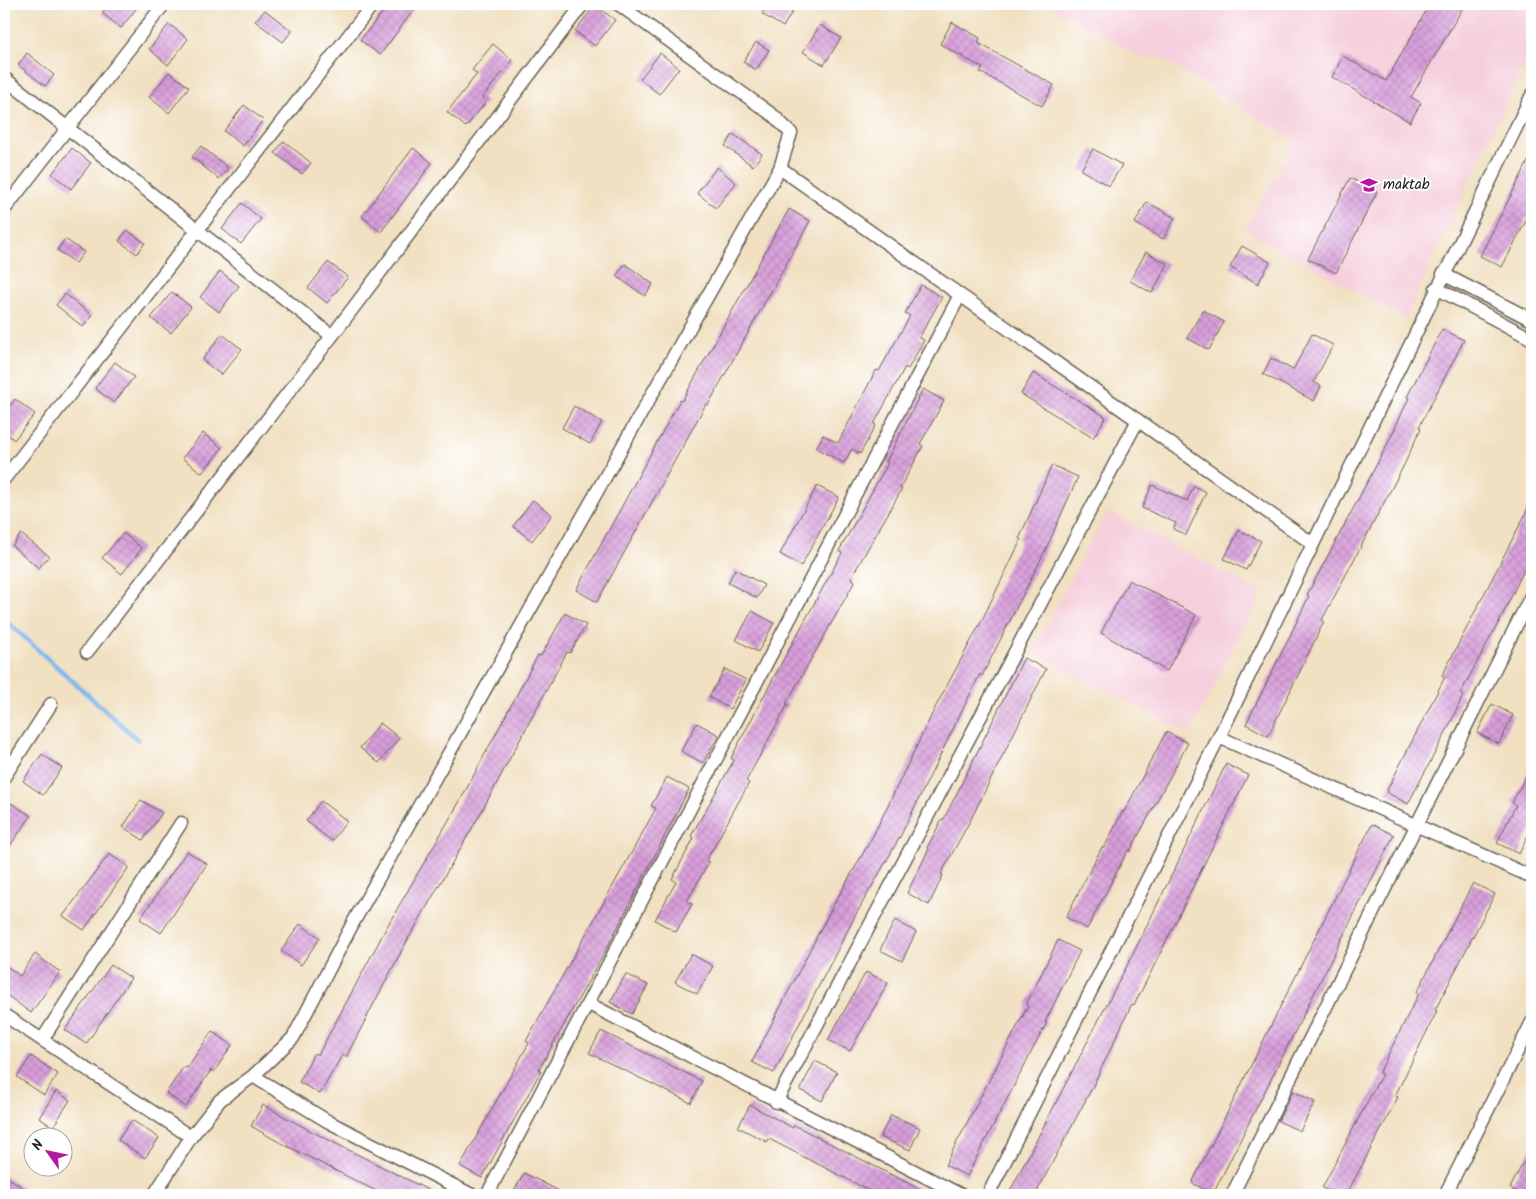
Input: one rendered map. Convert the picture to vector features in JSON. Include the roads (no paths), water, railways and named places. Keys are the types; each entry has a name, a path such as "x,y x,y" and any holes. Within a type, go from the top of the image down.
{"street":[{"path":"4,210 164,4"},
{"path":"4,479 373,4"},
{"path":"87,652 332,336 582,4"},
{"path":"154,1195 190,1138 220,1100 253,1076 293,1038 354,921 780,168 791,132 774,116 618,4"},
{"path":"4,78 332,336"},
{"path":"988,1195 1219,737 1532,94"},
{"path":"780,168 1313,544"},
{"path":"1443,274 1532,320"},
{"path":"1436,288 1532,339"},
{"path":"487,1195 960,295"},
{"path":"776,1102 1138,420"},
{"path":"1232,1195 1532,594"},
{"path":"4,778 51,704"},
{"path":"1219,737 1532,877"},
{"path":"42,1040 181,823"},
{"path":"589,1004 776,1102 960,1195"},
{"path":"4,1015 190,1138"},
{"path":"1445,1195 1532,1022"},
{"path":"253,1076 329,1122 472,1195"}],"waterway":[{"path":"4,619 138,740"}],"place":[{"name":"maktab","path":"1369,185"}]}
